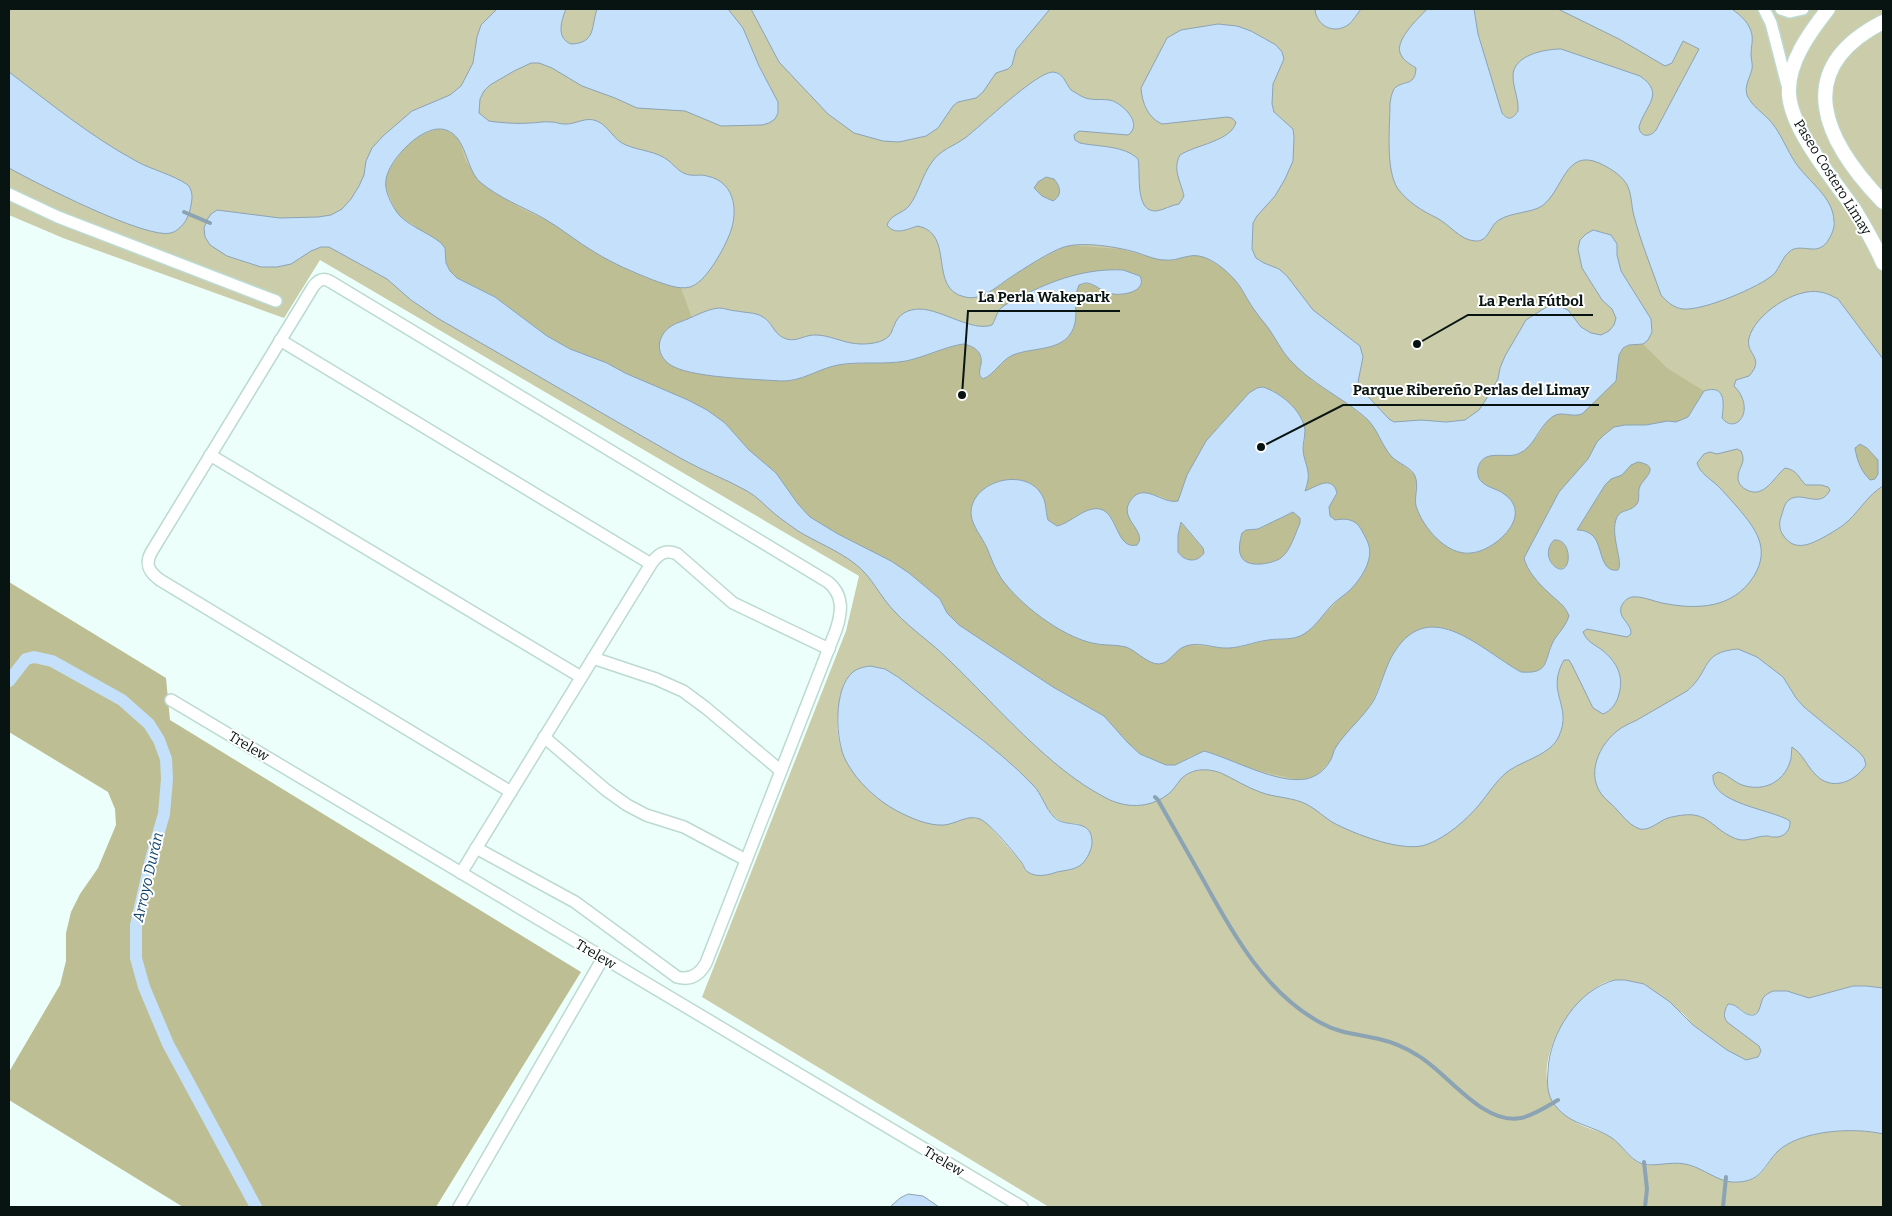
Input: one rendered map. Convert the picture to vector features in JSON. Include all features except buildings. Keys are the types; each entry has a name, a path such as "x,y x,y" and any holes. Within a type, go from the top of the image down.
{"street":[{"path":"1764,9 1772,23 1789,94"},
{"path":"1781,9 1790,12 1803,9"},
{"name":"Paseo Costero Limay","path":"1828,9 1798,55 1790,82 1791,106 1803,133 1864,224 1883,263"},
{"path":"1883,22 1866,31 1846,48 1831,71 1825,96 1825,108 1837,140 1862,178 1883,202"},
{"path":"9,194 58,218 276,301"},
{"path":"476,848 567,897 671,973 682,978 699,973 706,962 839,622 841,603 839,594 828,582 327,280 319,280 280,340 149,556 147,561 150,571 160,580 511,792"},
{"path":"280,340 651,564"},
{"path":"210,455 581,678"},
{"path":"461,873 651,564 659,554 665,552 676,554 740,607 828,649"},
{"path":"593,658 656,678 683,691 781,771"},
{"name":"Trelew","path":"171,700 1022,1207"},
{"path":"544,737 611,794 632,808 696,832 746,860"},
{"path":"459,1207 603,958"}],"green space":[{"path":"9,9 1883,9 1883,988 1853,986 1809,998 1799,996 1750,1015 1728,1004 1761,1051 1758,1057 1748,1060 1735,1056 1720,1046 1694,1026 1677,1009 1624,983 1609,981 1584,998 1575,1007 1559,1030 1549,1057 1547,1083 1557,1106 1566,1115 1579,1124 1609,1136 1636,1161 1645,1165 1663,1163 1686,1164 1728,1180 1746,1181 1752,1179 1761,1173 1778,1151 1800,1138 1843,1131 1883,1134 1883,1207 1049,1207 702,997 846,631 859,576 320,260 284,318 63,238 9,215","holes":["844,683 1048,809 1061,821 1079,824 1071,870 1027,872 1021,862 987,823 980,819 879,799 857,777 843,754 837,721"]},
{"path":"438,129 454,135 458,139 466,161 471,168 514,204 555,225 615,263 647,278 681,288 692,318 670,326 664,359 676,368 717,376 792,381 826,368 840,365 894,362 963,344 971,346 979,353 981,366 979,376 983,379 988,377 1010,356 1035,350 1075,322 1074,304 1079,285 1092,285 1117,294 1136,290 1123,270 1091,272 1045,285 1002,307 993,290 1023,269 1059,249 1068,245 1119,249 1150,257 1174,260 1193,255 1204,257 1225,270 1236,281 1252,307 1312,381 1346,403 1371,423 1391,456 1415,475 1417,481 1415,489 1422,519 1446,546 1484,547 1498,541 1505,534 1512,525 1502,492 1481,481 1478,469 1481,462 1491,455 1515,455 1536,438 1552,416 1557,414 1569,415 1618,373 1620,355 1625,348 1635,344 1643,344 1667,368 1704,391 1688,417 1676,422 1668,421 1646,425 1614,427 1597,442 1588,459 1559,492 1524,558 1534,577 1563,606 1569,616 1554,640 1546,662 1541,669 1521,672 1451,630 1386,668 1374,698 1365,714 1335,748 1330,761 1316,776 1295,779 1255,770 1218,755 1193,755 1175,765 1166,765 1140,754 1104,716 1053,687 959,625 947,613 940,599 909,573 891,561 838,534 810,517 798,504 776,473 749,450 725,423 707,410 607,363 570,349 547,336 495,297 457,278 450,271 446,263 446,256 414,225 397,214 386,187 386,178 389,170 408,143 417,136","holes":["1273,390 1294,408 1305,439 1303,449 1308,474 1305,492 1312,488 1336,496 1329,507 1330,516 1335,520 1341,519 1360,527 1370,555 1365,569 1358,580 1323,616 1293,639 1269,640 1241,647 1224,648 1187,645 1179,649 1174,655 1146,658 1127,647 1093,644 1077,637 1037,613 1010,590 995,568 974,524 972,506 982,490 990,484 1012,480 1046,508 1048,520 1057,526 1068,522 1074,517 1101,509 1111,517 1122,539 1126,543 1137,545 1140,540 1128,507 1132,500 1141,493 1160,496 1172,502 1178,501 1201,451 1216,429 1249,393"]},
{"path":"1046,177 1054,179 1059,187 1058,196 1053,201 1042,196 1034,188 1038,182"},
{"path":"1860,444 1878,460 1878,474 1875,479 1870,480 1860,466 1855,448"},
{"path":"1638,462 1649,466 1650,472 1640,487 1639,499 1636,504 1632,508 1621,512 1615,538 1620,568 1614,571 1605,566 1596,540 1576,530 1605,485 1611,479 1622,475 1631,465"},
{"path":"1293,512 1300,518 1300,523 1290,546 1281,558 1260,564 1244,561 1240,552 1242,533 1246,530 1258,529"},
{"path":"1180,522 1203,549 1204,553 1194,560 1186,560 1178,551"},
{"path":"1554,540 1563,544 1568,553 1568,563 1561,568 1558,568 1552,562 1548,553 1549,547"},
{"path":"9,582 166,678 170,720 581,972 436,1207 183,1207 9,1100 9,1072 60,985 66,961 66,933 71,912 80,894 98,868 116,825 115,809 108,792 9,732"}],"water":[{"path":"497,9 566,9 561,29 563,38 571,44 585,41 589,37 597,9 728,9 743,28 759,66 778,102 778,113 775,119 769,123 762,125 721,126 685,111 637,108 582,86 552,68 539,63 531,63 490,85 480,99 479,113 489,121 564,124 584,120 597,121 626,145 659,155 684,173 717,179 730,192 733,201 734,219 717,259 696,284 685,288 671,286 624,268 589,249 543,218 495,193 475,176 458,139 446,130 437,129 418,137 408,144 393,163 388,172 386,188 394,208 405,220 441,243 445,248 446,263 450,271 457,278 495,297 547,336 570,349 607,363 707,410 725,423 749,450 776,473 798,504 810,517 838,534 891,561 909,573 940,599 947,613 959,625 1053,687 1104,716 1140,754 1166,765 1175,765 1204,751 1281,778 1294,780 1313,777 1326,767 1340,741 1374,700 1395,651 1409,635 1424,628 1440,628 1456,633 1473,641 1521,672 1541,669 1546,662 1554,640 1569,616 1563,606 1534,577 1524,558 1559,492 1588,459 1597,442 1614,427 1646,425 1668,421 1676,422 1688,417 1704,391 1716,390 1720,393 1723,401 1722,418 1727,423 1733,424 1738,422 1744,411 1744,403 1734,386 1736,380 1749,376 1756,364 1750,348 1749,338 1759,320 1778,304 1789,298 1810,292 1820,292 1838,299 1883,359 1883,486 1841,527 1815,542 1798,545 1788,541 1783,535 1780,526 1787,501 1799,497 1821,499 1830,490 1828,487 1806,485 1795,472 1785,468 1764,489 1759,492 1753,492 1743,488 1739,482 1738,474 1743,462 1741,451 1737,449 1717,454 1710,452 1704,454 1697,463 1700,470 1738,508 1750,523 1759,539 1761,556 1754,576 1736,595 1725,601 1713,604 1688,606 1662,603 1640,597 1628,598 1621,607 1621,615 1631,630 1631,634 1627,637 1587,629 1583,632 1589,641 1612,659 1618,670 1621,681 1618,697 1613,706 1603,714 1593,708 1569,660 1564,660 1557,681 1563,716 1559,736 1555,743 1543,753 1507,772 1462,822 1449,833 1428,844 1418,846 1393,845 1366,837 1332,822 1303,802 1260,792 1221,773 1210,770 1195,771 1185,775 1173,790 1160,800 1136,806 1121,804 1085,786 1023,735 942,654 895,612 860,568 841,554 798,531 751,493 682,459 439,319 411,300 387,279 329,247 321,247 311,251 291,264 277,267 261,267 227,256 210,245 205,237 204,228 211,214 217,210 280,218 318,217 331,215 342,209 359,186 372,148 383,136 412,111 450,95 461,86 473,63 481,25","holes":["1860,444 1867,448 1878,460 1878,474 1875,479 1870,480 1860,466 1855,448","1638,462 1645,464 1649,466 1650,472 1640,486 1637,503 1634,507 1619,514 1617,517 1615,539 1619,566 1618,570 1612,570 1604,563 1598,545 1592,535 1577,530 1605,485 1611,479 1622,475 1631,465","1554,540 1560,541 1565,545 1568,556 1566,567 1562,569 1557,568 1551,562 1548,554 1551,543"]},
{"path":"751,9 1050,9 1016,50 1012,65 1008,69 996,73 983,92 976,98 958,102 953,106 938,128 926,136 899,142 883,141 854,133 828,114 779,62"},
{"path":"1315,9 1361,9 1348,25 1342,28 1331,29 1318,20"},
{"path":"1427,9 1474,9 1478,34 1502,113 1506,117 1514,116 1518,111 1513,76 1514,69 1518,63 1524,58 1539,52 1561,49 1640,76 1648,82 1652,88 1652,100 1639,127 1641,133 1649,135 1656,130 1699,49 1683,41 1672,63 1665,66 1619,39 1558,9 1732,9 1747,23 1752,35 1752,67 1747,85 1747,95 1752,103 1772,123 1800,169 1825,197 1833,212 1834,223 1830,237 1825,245 1820,248 1799,248 1789,252 1774,274 1757,285 1717,302 1692,309 1683,309 1671,304 1661,295 1640,236 1626,183 1610,169 1588,160 1579,161 1572,166 1542,206 1499,220 1480,241 1465,238 1406,198 1398,189 1391,171 1389,135 1391,97 1396,87 1414,78 1416,68 1402,57 1399,49 1400,43 1408,30"},
{"path":"1218,24 1237,26 1251,31 1276,45 1282,52 1284,59 1273,84 1272,104 1274,112 1293,129 1293,161 1275,196 1253,223 1252,249 1256,258 1279,269 1287,276 1313,310 1360,346 1363,357 1358,382 1362,390 1394,422 1465,420 1479,410 1498,379 1505,356 1526,320 1548,306 1557,305 1568,310 1581,327 1591,333 1601,335 1609,331 1614,325 1616,318 1612,309 1602,300 1582,268 1578,249 1580,240 1593,230 1611,235 1617,244 1617,255 1621,271 1651,319 1652,332 1648,340 1643,344 1629,345 1623,348 1619,355 1616,381 1582,414 1555,415 1547,421 1533,442 1524,451 1513,455 1489,456 1481,462 1478,468 1478,476 1482,482 1502,492 1511,500 1515,513 1514,520 1507,532 1490,547 1481,551 1462,553 1453,550 1437,539 1424,523 1416,506 1417,483 1413,473 1392,457 1374,427 1366,418 1307,376 1289,359 1241,288 1220,266 1208,259 1187,256 1172,260 1161,260 1128,250 1090,245 1071,245 1045,256 984,295 972,298 954,292 947,284 943,273 940,250 936,239 929,231 918,226 897,231 887,225 894,216 909,206 929,167 939,154 965,138 1034,81 1045,74 1053,72 1060,74 1071,90 1081,96 1090,99 1113,101 1125,109 1132,118 1134,127 1128,135 1079,131 1074,135 1075,140 1080,143 1126,151 1138,159 1141,198 1149,210 1156,211 1179,204 1184,196 1177,170 1180,155 1228,134 1236,122 1232,118 1227,117 1162,124 1149,114 1141,88 1167,38 1181,30","holes":["1046,177 1054,179 1060,190 1058,196 1053,201 1042,196 1034,188 1038,182"]},
{"path":"9,72 103,141 136,161 188,185 192,194 190,210 184,224 171,233 158,233 139,228 90,208 9,168"},
{"path":"1123,270 1140,276 1140,286 1137,289 1126,294 1114,294 1087,283 1079,285 1075,301 1075,323 1071,333 1065,339 1050,347 1013,355 983,379 980,376 981,356 971,346 963,344 906,361 838,365 788,381 722,377 691,372 678,369 669,364 660,352 660,340 667,329 714,309 721,308 760,315 769,322 778,334 788,339 795,340 819,335 855,344 868,344 879,342 889,336 898,318 911,310 929,310 976,326 992,325 1003,306 1046,285 1083,273"},
{"path":"1263,387 1277,393 1290,403 1300,416 1305,430 1303,452 1308,475 1305,491 1323,483 1331,484 1335,487 1337,493 1329,507 1330,516 1335,520 1346,519 1356,523 1369,546 1369,558 1365,570 1358,581 1308,631 1295,638 1268,640 1235,647 1223,648 1191,645 1182,648 1170,659 1159,664 1146,660 1126,647 1092,643 1067,634 1042,618 1018,598 1001,578 975,527 971,514 973,503 988,486 1010,480 1021,480 1032,484 1044,499 1048,520 1057,526 1068,522 1083,512 1100,509 1110,517 1125,542 1130,545 1137,545 1139,535 1130,520 1127,509 1134,496 1146,493 1165,500 1178,501 1187,475 1206,441 1249,393","holes":["1293,512 1300,518 1300,523 1290,546 1281,558 1260,564 1248,563 1244,560 1240,551 1242,533 1246,530 1258,529","1181,522 1203,548 1204,553 1195,560 1184,558 1178,552 1178,535"]},
{"path":"1738,649 1757,657 1783,677 1804,707 1859,752 1864,758 1866,765 1856,776 1849,780 1835,784 1828,783 1815,774 1792,747 1791,760 1787,769 1783,775 1771,784 1750,787 1739,784 1718,772 1713,775 1715,785 1721,793 1731,799 1790,821 1788,830 1784,835 1778,837 1762,836 1745,840 1736,839 1704,818 1691,815 1668,818 1647,829 1635,827 1601,794 1597,785 1595,766 1603,747 1619,729 1687,691 1695,684 1711,658 1726,651"},
{"path":"870,666 885,669 898,677 1002,756 1036,789 1054,817 1064,822 1087,828 1092,840 1092,846 1082,864 1073,869 1046,875 1031,874 1026,871 1019,859 996,832 980,819 966,818 944,825 926,823 897,811 882,802 868,790 851,769 842,752 838,715 842,690 847,680 853,672"},
{"path":"1615,980 1644,984 1670,1002 1693,1025 1727,1050 1746,1060 1758,1057 1761,1051 1759,1046 1727,1022 1725,1013 1728,1004 1734,1005 1747,1014 1753,1015 1758,1012 1763,998 1773,991 1787,991 1809,998 1853,986 1883,988 1883,1134 1843,1131 1800,1138 1778,1151 1758,1175 1752,1179 1738,1182 1718,1178 1685,1164 1649,1165 1636,1161 1612,1138 1565,1115 1552,1101 1548,1087 1550,1057 1554,1042 1568,1015 1589,993"},
{"path":"908,1194 923,1196 939,1207 890,1207"}],"waterway":[{"path":"184,212 210,223"},
{"name":"Arroyo Durán","path":"9,681 26,659 34,657 52,661 122,700 149,724 159,740 166,759 167,779 164,814 151,859 136,925 136,958 144,987 168,1044 256,1207"},
{"path":"1155,797 1240,943 1268,979 1301,1011 1321,1023 1336,1029 1384,1040 1408,1050 1429,1063 1466,1096 1493,1114 1507,1118 1526,1117 1558,1100"},
{"path":"1644,1162 1647,1189 1645,1207"},
{"path":"1723,1207 1726,1177"}],"place":[{"name":"La Perla Fútbol","path":"1417,344"},
{"name":"La Perla Wakepark","path":"962,395"},
{"name":"Parque Ribereño Perlas del Limay","path":"1261,447"}]}
